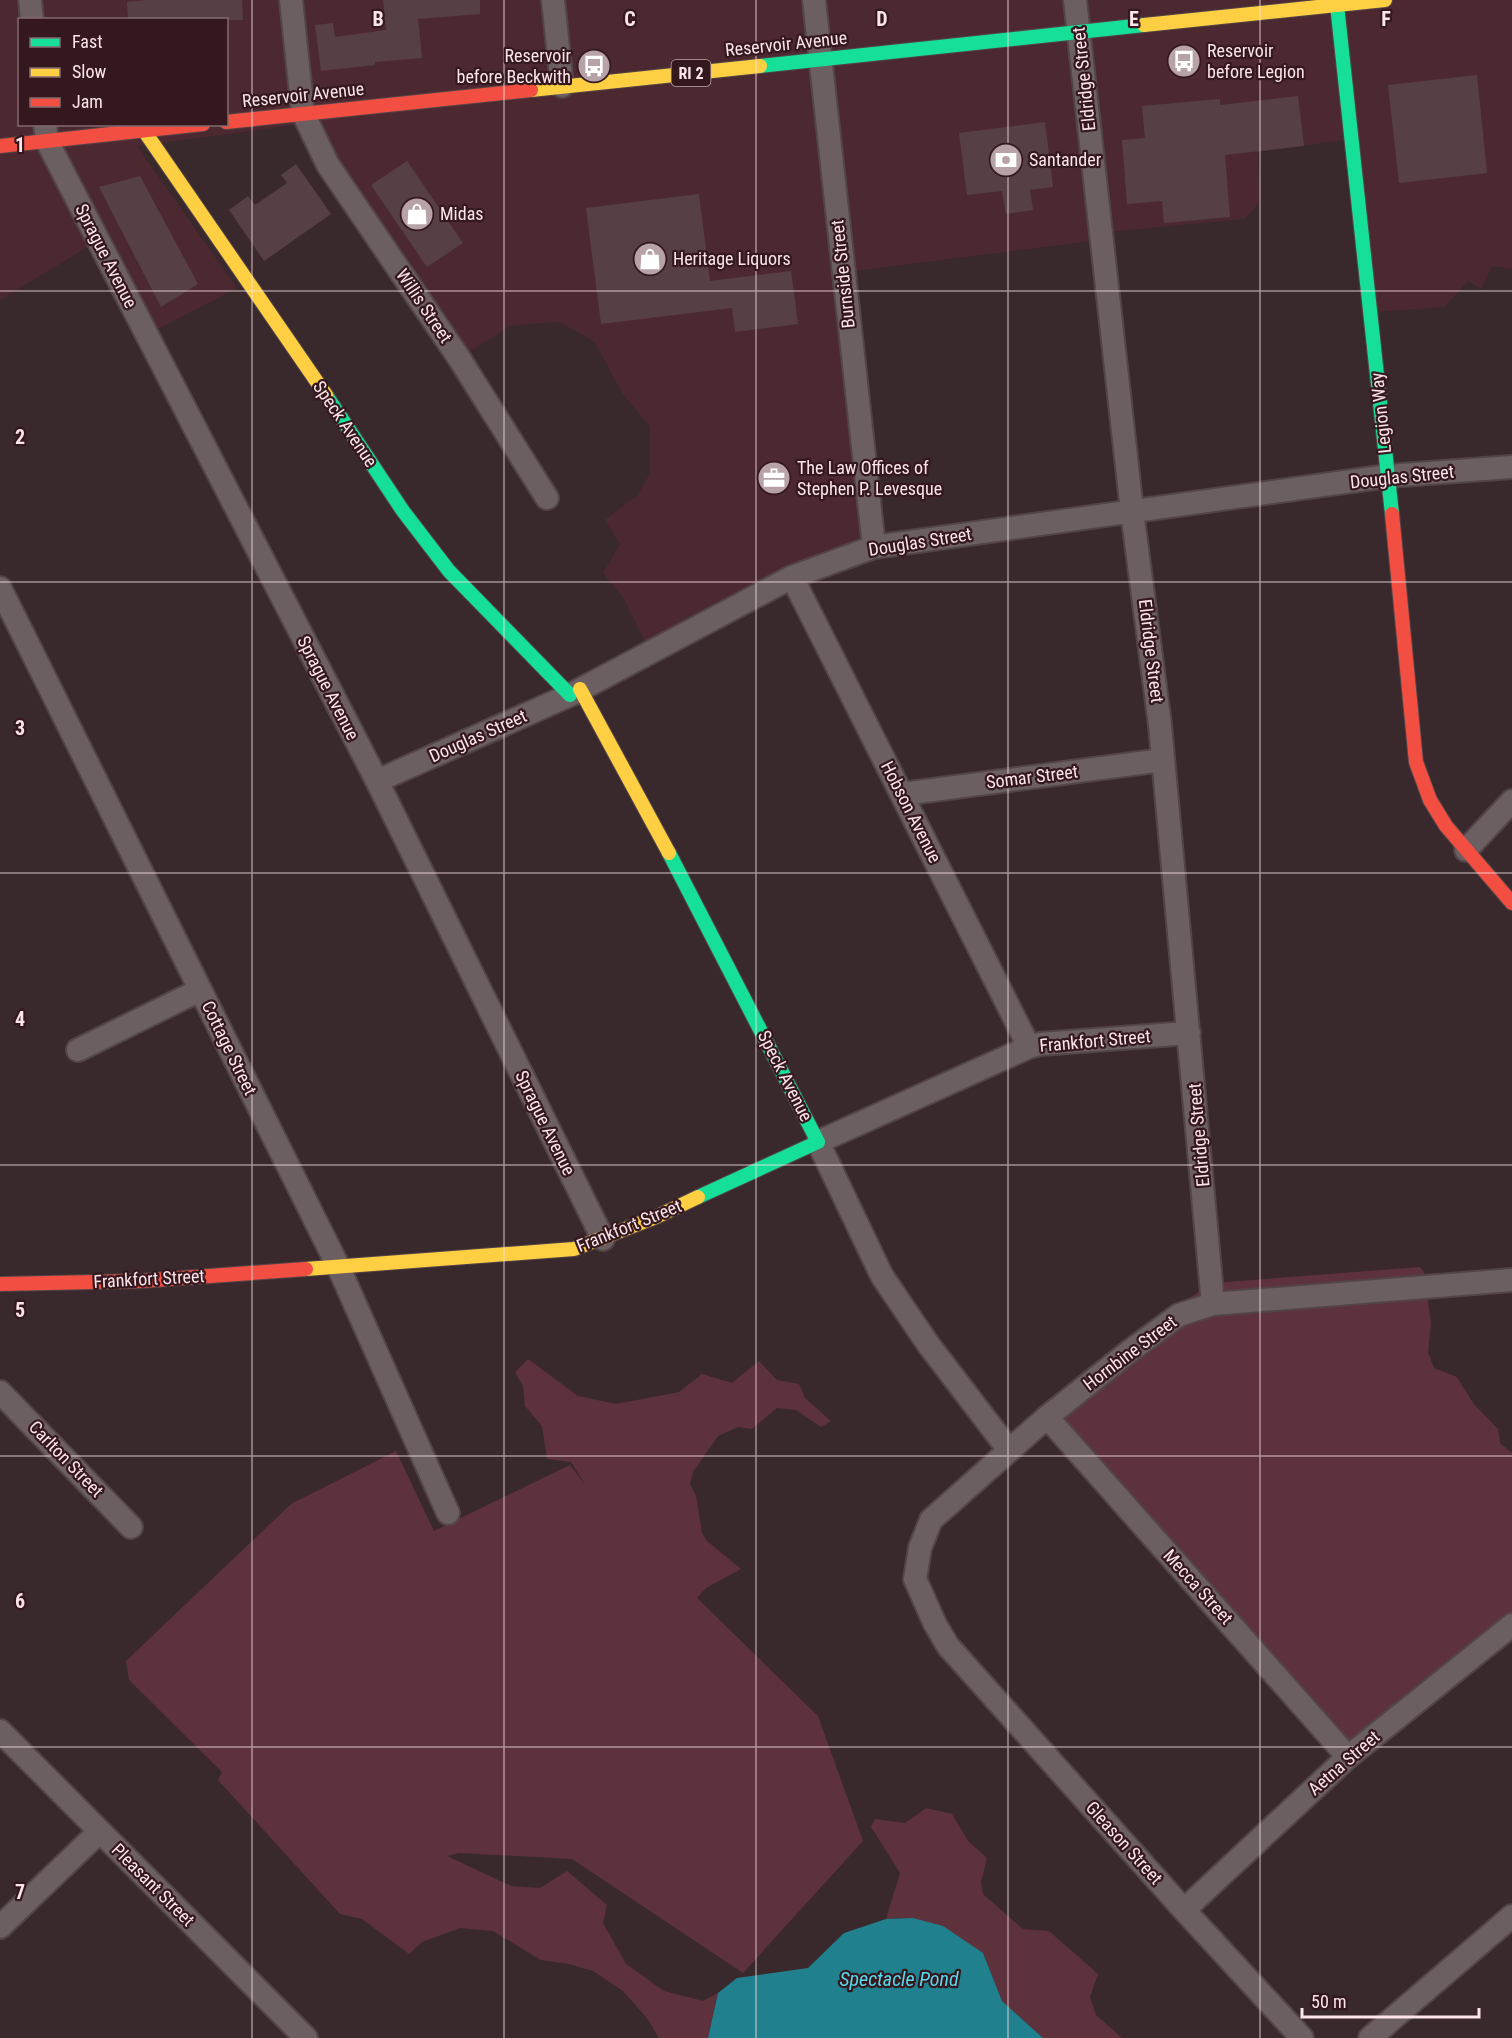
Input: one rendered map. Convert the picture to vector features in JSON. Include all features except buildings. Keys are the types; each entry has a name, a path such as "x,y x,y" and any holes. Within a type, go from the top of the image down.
{"street":[{"path":"30,0 32,18"},
{"name":"Willis Street","path":"291,0 303,113 328,165 459,358 547,498"},
{"path":"553,0 562,86"},
{"name":"Burnside Street","path":"814,0 874,547"},
{"name":"Eldridge Street","path":"1075,0 1132,511 1160,725 1213,1304"},
{"name":"Reservoir Avenue","path":"228,122 1079,32 1337,2 1385,0"},
{"name":"Legion Way","path":"1337,2 1416,762 1430,800 1446,826 1512,903"},
{"path":"0,146 46,133 146,132 189,126"},
{"name":"Speck Avenue","path":"146,132 403,511 449,571 575,692 648,812 818,1142 882,1276 928,1344 1010,1450"},
{"name":"Sprague Avenue","path":"46,133 377,781 603,1239"},
{"name":"Douglas Street","path":"377,781 575,692 792,576 874,547 1388,476 1512,467"},
{"name":"Hobson Avenue","path":"792,576 1029,1047"},
{"name":"Cottage Street","path":"0,588 338,1266 448,1514"},
{"name":"Somar Street","path":"902,794 1162,760"},
{"path":"1466,850 1512,801"},
{"path":"78,1050 200,990"},
{"name":"Frankfort Street","path":"0,1284 141,1281 574,1249 656,1217 1029,1047 1040,1044 1189,1033"},
{"name":"Hornbine Street","path":"948,1646 935,1624 915,1579 920,1548 930,1520 1047,1417 1179,1315 1213,1304 1512,1280"},
{"name":"Carlton Street","path":"0,1392 131,1527"},
{"name":"Mecca Street","path":"1047,1417 1348,1757"},
{"name":"Aetna Street","path":"1184,1910 1348,1757 1512,1625"},
{"name":"Gleason Street","path":"948,1646 1302,2038"},
{"name":"Pleasant Street","path":"0,1731 306,2038"},
{"path":"0,1927 99,1832"},
{"path":"1370,2038 1512,1916"}],"shaded area":[{"path":"0,0 1512,0 1512,269 1492,266 1481,289 1468,281 1444,307 1373,312 1344,140 1258,152 1259,203 1244,219 1108,232 1099,240 846,272 872,530 804,573 647,645 624,599 603,573 620,544 605,520 638,495 650,473 650,427 622,393 595,342 560,322 512,325 459,358 295,125 137,146 237,288 146,335 94,243 0,300"},
{"path":"1420,1267 1424,1272 1431,1323 1428,1352 1434,1368 1457,1377 1473,1403 1498,1429 1500,1443 1512,1453 1512,1624 1358,1752 1060,1419 1167,1312 1213,1283"},
{"path":"528,1359 578,1396 616,1404 679,1392 702,1374 732,1383 759,1361 777,1380 799,1384 805,1398 831,1421 821,1427 796,1410 777,1408 752,1429 738,1427 718,1436 693,1472 690,1484 696,1496 702,1533 707,1541 741,1569 706,1588 697,1598 818,1716 863,1841 743,1973 572,1859 459,1853 447,1856 511,1886 540,1888 567,1871 607,1905 603,1923 626,1964 664,1991 703,2001 718,1993 708,2038 659,2038 647,2018 623,1991 593,1971 569,1964 541,1960 493,1931 460,1928 422,1942 409,1954 362,1919 340,1914 218,1780 222,1772 129,1680 126,1661 291,1504 396,1451 434,1531 570,1465 586,1486 571,1462 547,1459 542,1426 525,1406 523,1386 515,1372"},
{"path":"926,1808 952,1814 968,1841 987,1858 981,1882 983,1894 1023,1929 1049,1931 1098,1974 1090,1997 1096,2015 1122,2038 1043,2038 1002,2001 983,1953 913,1918 886,1919 900,1873 871,1827 875,1819 905,1823"}],"water":[{"name":"Spectacle Pond","path":"913,1918 943,1926 983,1953 1002,2001 1043,2038 708,2038 718,1993 737,1978 808,1968 844,1933 886,1919"}],"traffic: fast":[{"path":"1337,5 1392,514"},
{"path":"760,66 1144,25"},
{"path":"326,395 403,511 449,571 570,695"},
{"path":"669,853 818,1142 698,1197"}],"traffic: slow":[{"path":"1144,25 1385,0"},
{"path":"531,90 760,66"},
{"path":"145,132 326,395"},
{"path":"580,689 669,853"},
{"path":"306,1269 574,1249 656,1217 698,1197"}],"traffic: jam":[{"path":"228,122 531,90"},
{"path":"0,146 185,126"},
{"path":"1392,514 1416,762 1430,800 1446,826 1512,903"},
{"path":"0,1284 141,1281 306,1269"}],"place":[{"name":"Reservoir before Legion","path":"1184,61"},
{"name":"Reservoir before Beckwith","path":"594,66"},
{"name":"Santander","path":"1006,160"},
{"name":"Midas","path":"417,214"},
{"name":"Heritage Liquors","path":"650,259"},
{"name":"The Law Offices of Stephen P. Levesque","path":"774,478"}]}
